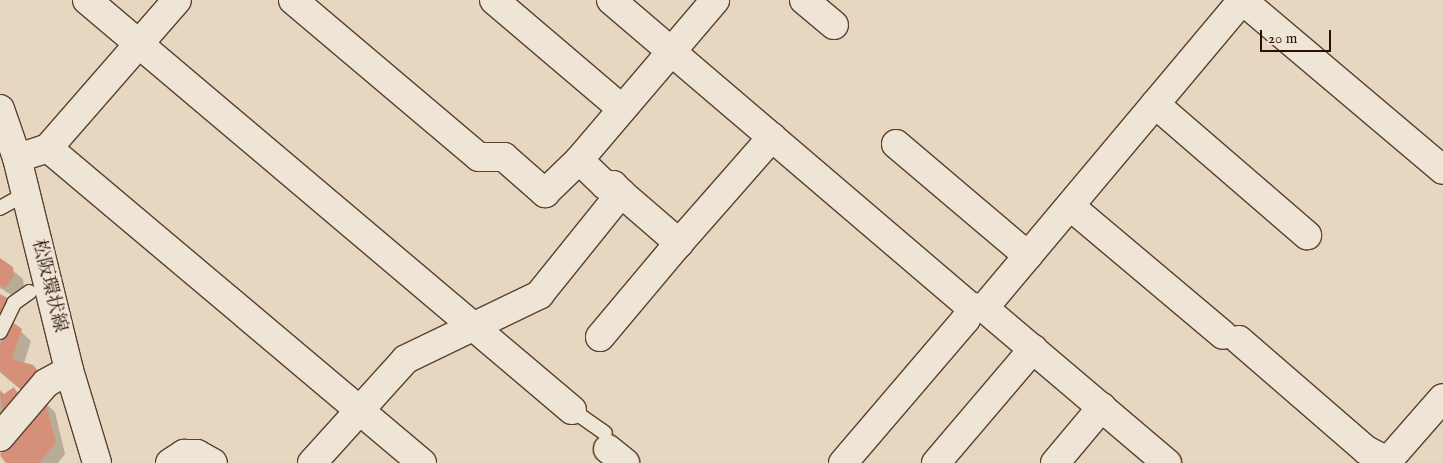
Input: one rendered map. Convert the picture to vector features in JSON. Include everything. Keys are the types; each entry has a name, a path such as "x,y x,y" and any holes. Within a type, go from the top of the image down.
{"street":[{"path":"87,0 572,410"},
{"path":"17,158 48,148 177,0"},
{"path":"294,0 479,157 504,157 545,194 579,160 714,0"},
{"path":"494,0 622,109"},
{"path":"611,0 772,137 978,307 1033,349 1167,463"},
{"path":"804,0 834,25"},
{"path":"843,463 966,318 1028,256 1242,0 1443,170"},
{"path":"1155,104 1307,235"},
{"name":"松阪環状線","path":"0,109 17,158 69,370 97,463"},
{"path":"600,337 772,137"},
{"path":"896,144 1028,256"},
{"path":"48,148 422,463"},
{"path":"579,160 605,185 613,185 679,243"},
{"path":"312,463 358,409 373,398 406,358 539,295 621,193"},
{"path":"1070,206 1366,450 1387,462 1443,398"},
{"path":"936,463 1033,349"},
{"path":"0,438 46,383 69,370"},
{"path":"1055,463 1102,407"},
{"path":"170,463 184,454 197,454 213,463"}],"lane":[{"path":"0,208 25,194"},
{"path":"0,332 14,303 30,292"},
{"path":"572,410 613,448"}],"building":[{"path":"0,258 13,267 14,275 5,288 0,285"},
{"path":"0,294 9,299 0,317"},
{"path":"11,321 22,329 12,359 33,365 41,374 24,392 0,372 0,345"},
{"path":"14,387 19,397 2,413 0,390 4,394"},
{"path":"45,401 56,443 39,463 6,463 0,454"}]}
